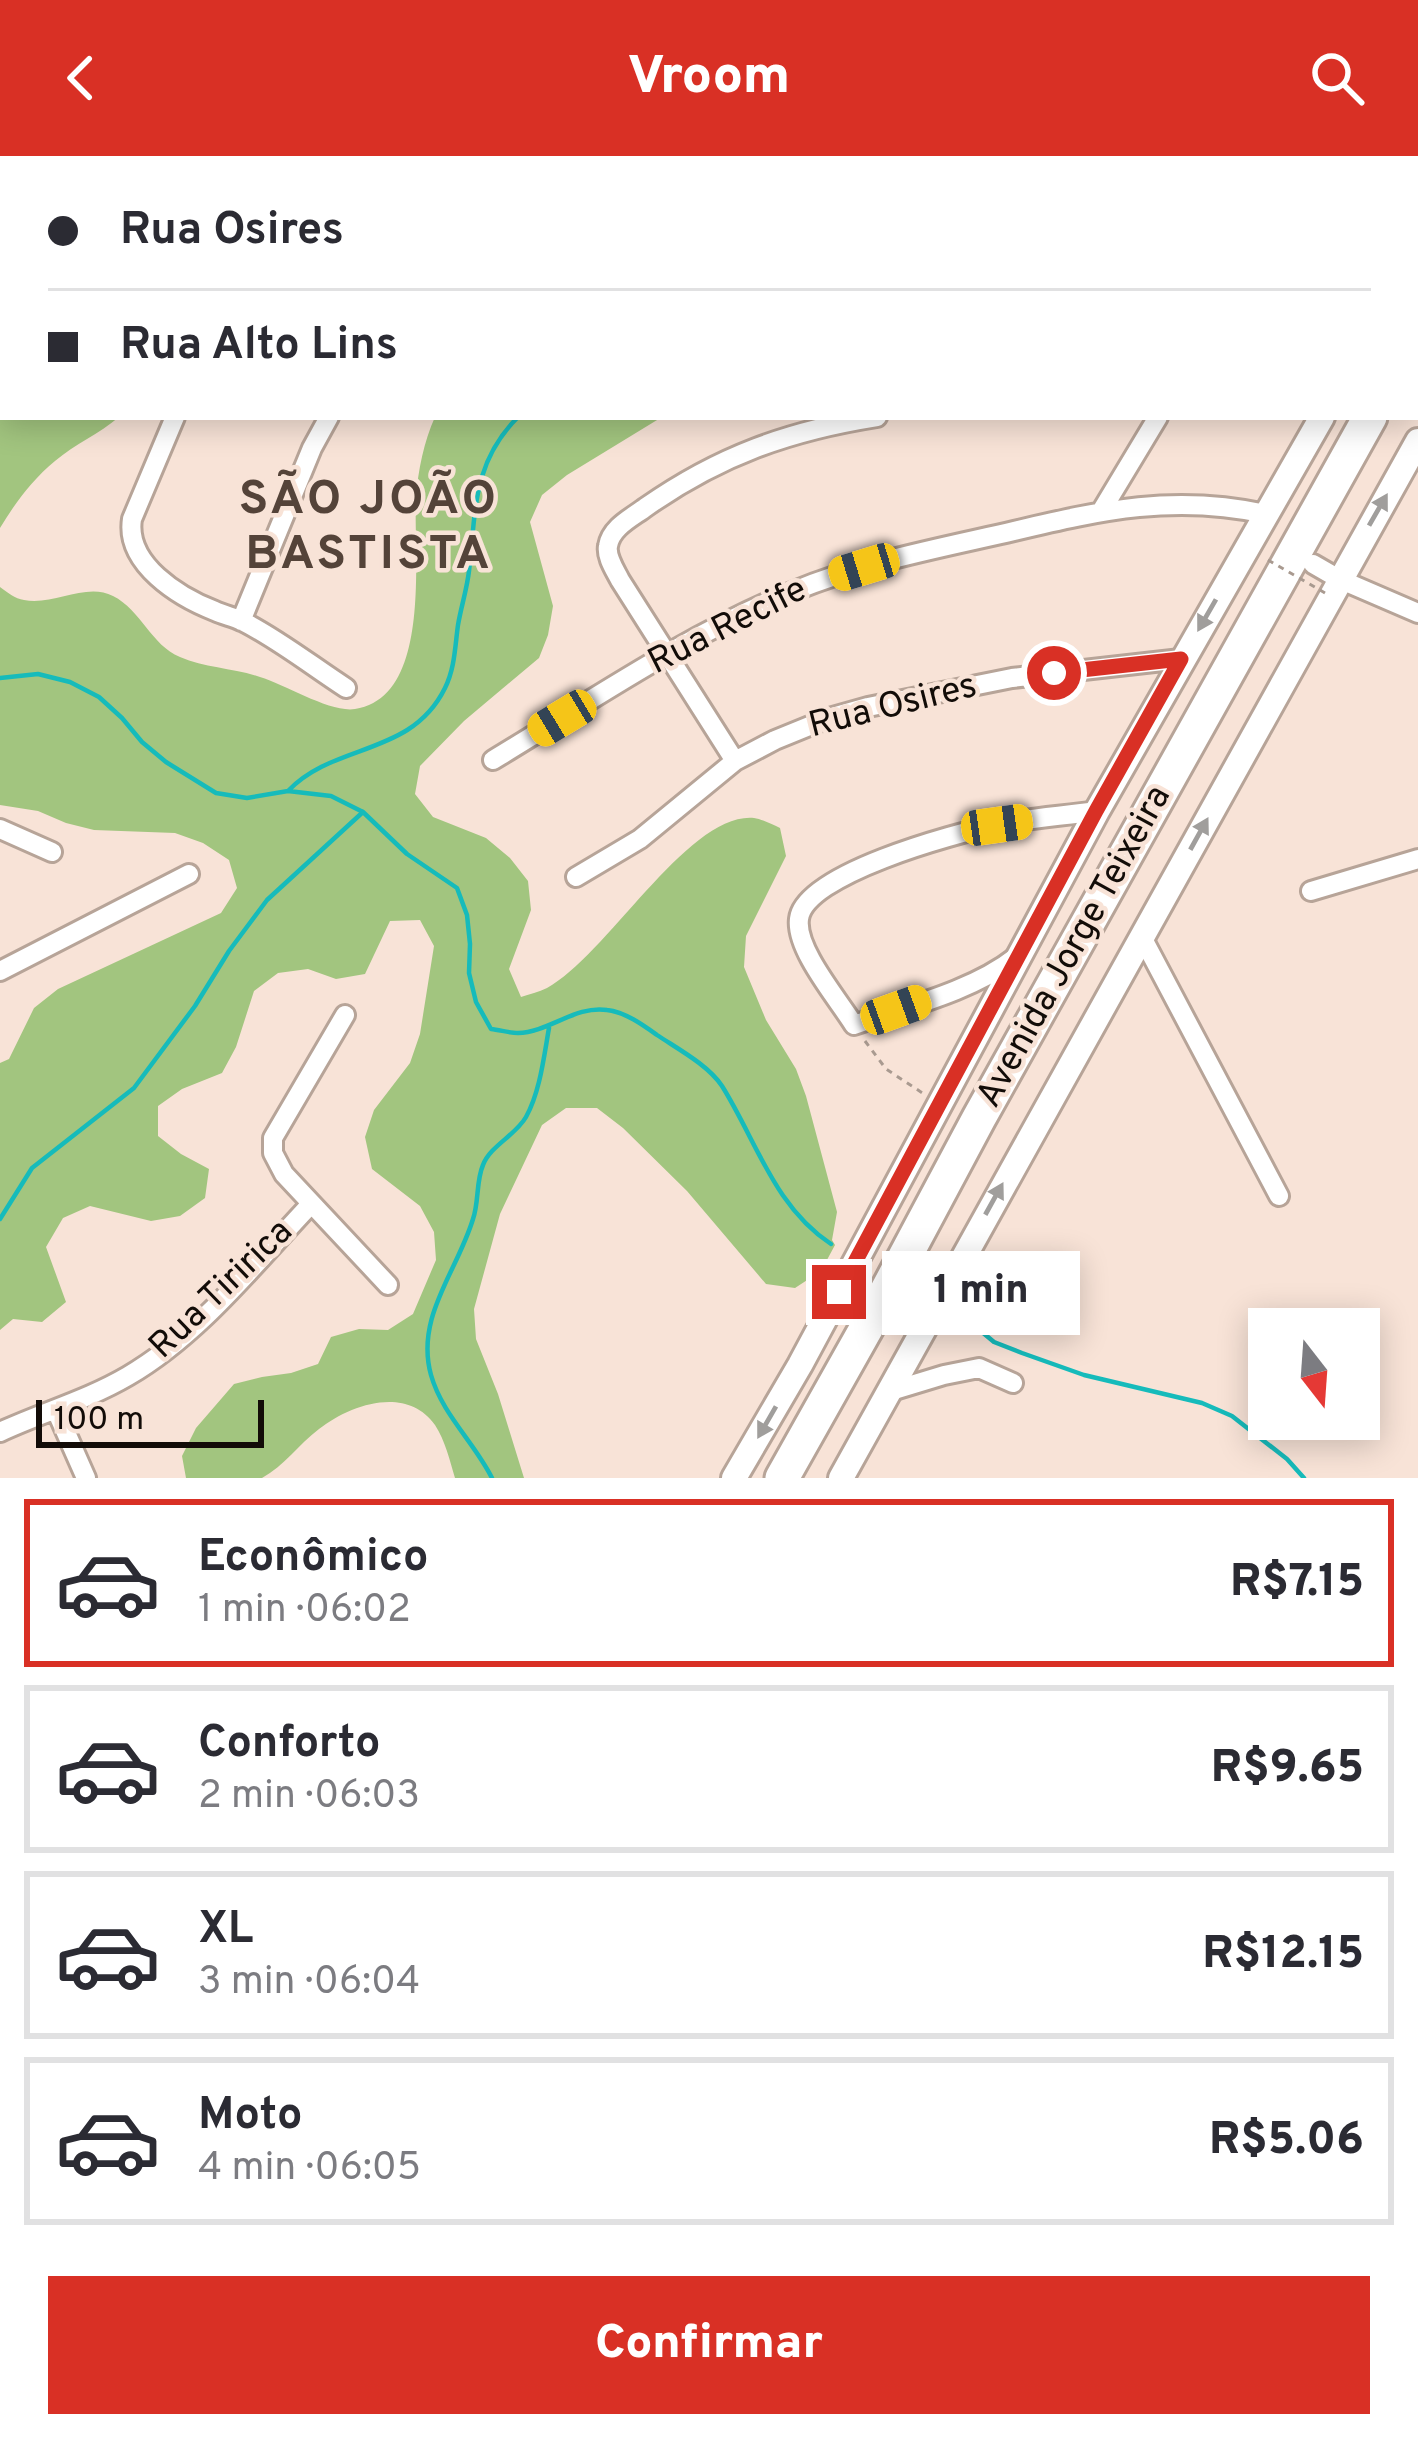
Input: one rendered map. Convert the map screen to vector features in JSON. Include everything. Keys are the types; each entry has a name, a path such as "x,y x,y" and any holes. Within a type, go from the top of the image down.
{"highway":[{"name":"Avenida Jorge Teixeira","path":"782,1478 1368,420"},
{"name":"Avenida Jorge Teixeira","path":"807,1478 843,1466 1326,579 1392,420"}],"main road":[{"path":"734,1478 800,1365 1096,811 1320,420"},
{"path":"843,1466 1142,937 1326,579 1418,441"}],"street":[{"path":"174,420 132,519 130,535 146,563 171,587 241,621 346,688"},
{"path":"241,621 327,420"},
{"path":"735,761 620,580 608,544 616,531 687,479 730,457 772,440 860,420"},
{"path":"1102,510 1156,420"},
{"name":"Rua Recife","path":"493,760 666,656 762,605 829,578 1102,510 1215,506 1265,514"},
{"path":"1326,579 1418,614"},
{"name":"Rua Osires","path":"576,877 640,839 735,761 810,725 868,707 1012,678 1181,659"},
{"path":"1020,954 988,976 854,1025 806,950 799,930 801,909 817,890 897,853 997,825 1096,811"},
{"path":"0,829 52,852"},
{"path":"1312,891 1418,859"},
{"path":"0,970 188,874"},
{"path":"1142,937 1279,1196"},
{"path":"344,1015 272,1145 284,1174 388,1286"},
{"name":"Rua Tiririca","path":"0,1432 56,1411 130,1374 171,1346 311,1204"},
{"path":"887,1392 979,1368 1013,1383"},
{"path":"56,1411 86,1478"}],"path":[{"path":"1268,560 1326,579"},
{"path":"854,1025 886,1069 938,1106"}],"green space":[{"path":"0,420 115,420 47,468 0,528"},
{"path":"434,420 657,420 542,495 530,522 553,606 539,658 464,721 420,766 415,794 433,817 486,838 528,881 531,910 509,969 521,997 547,988 570,971 702,838 729,822 754,818 780,828 786,856 746,936 744,967 806,1096 837,1212 835,1245 821,1271 795,1288 766,1284 687,1191 623,1128 597,1108 566,1108 542,1125 500,1214 474,1309 476,1339 524,1478 455,1478 435,1425 410,1405 394,1402 362,1406 332,1420 262,1478 186,1478 182,1456 196,1428 234,1384 318,1364 331,1337 359,1329 388,1330 413,1314 436,1260 434,1232 420,1206 372,1169 365,1137 374,1110 410,1063 420,1034 434,946 420,920 390,921 365,974 336,979 308,969 278,973 254,991 222,1073 182,1089 158,1106 158,1136 209,1169 205,1198 180,1216 151,1221 90,1206 63,1218 46,1247 66,1302 42,1322 13,1319 0,1330 0,1063 9,1059 34,1008 58,989 221,913 237,888 229,860 175,833 94,830 38,811 0,805 0,587 17,598 35,601 103,592 123,602 161,644 180,657 260,677 334,707 355,709 380,699 397,679 408,652 416,586 417,487"}],"waterway":[{"path":"288,791 328,764 413,726 445,688 468,578 479,489 492,452 515,420"},
{"path":"0,678 38,674 70,682 99,697 166,762 216,793 247,798 288,791 331,796 363,812 407,854 457,888 467,915 469,973 476,1002 491,1029 529,1032 596,1010 614,1011 640,1023 716,1078 781,1192 811,1229 831,1244"},
{"path":"0,1219 32,1168 134,1088 267,900 363,812"},
{"path":"492,1478 436,1389 429,1334 440,1295 473,1219 483,1165 531,1107 549,1028"},
{"path":"964,1317 994,1342 1022,1353 1084,1375 1202,1403 1232,1416 1304,1478"}],"district":[{"name":"SÃO JOÃO BASTISTA","path":"369,528"}],"route":[{"path":"839,1292 1181,659 1054,673"}]}
